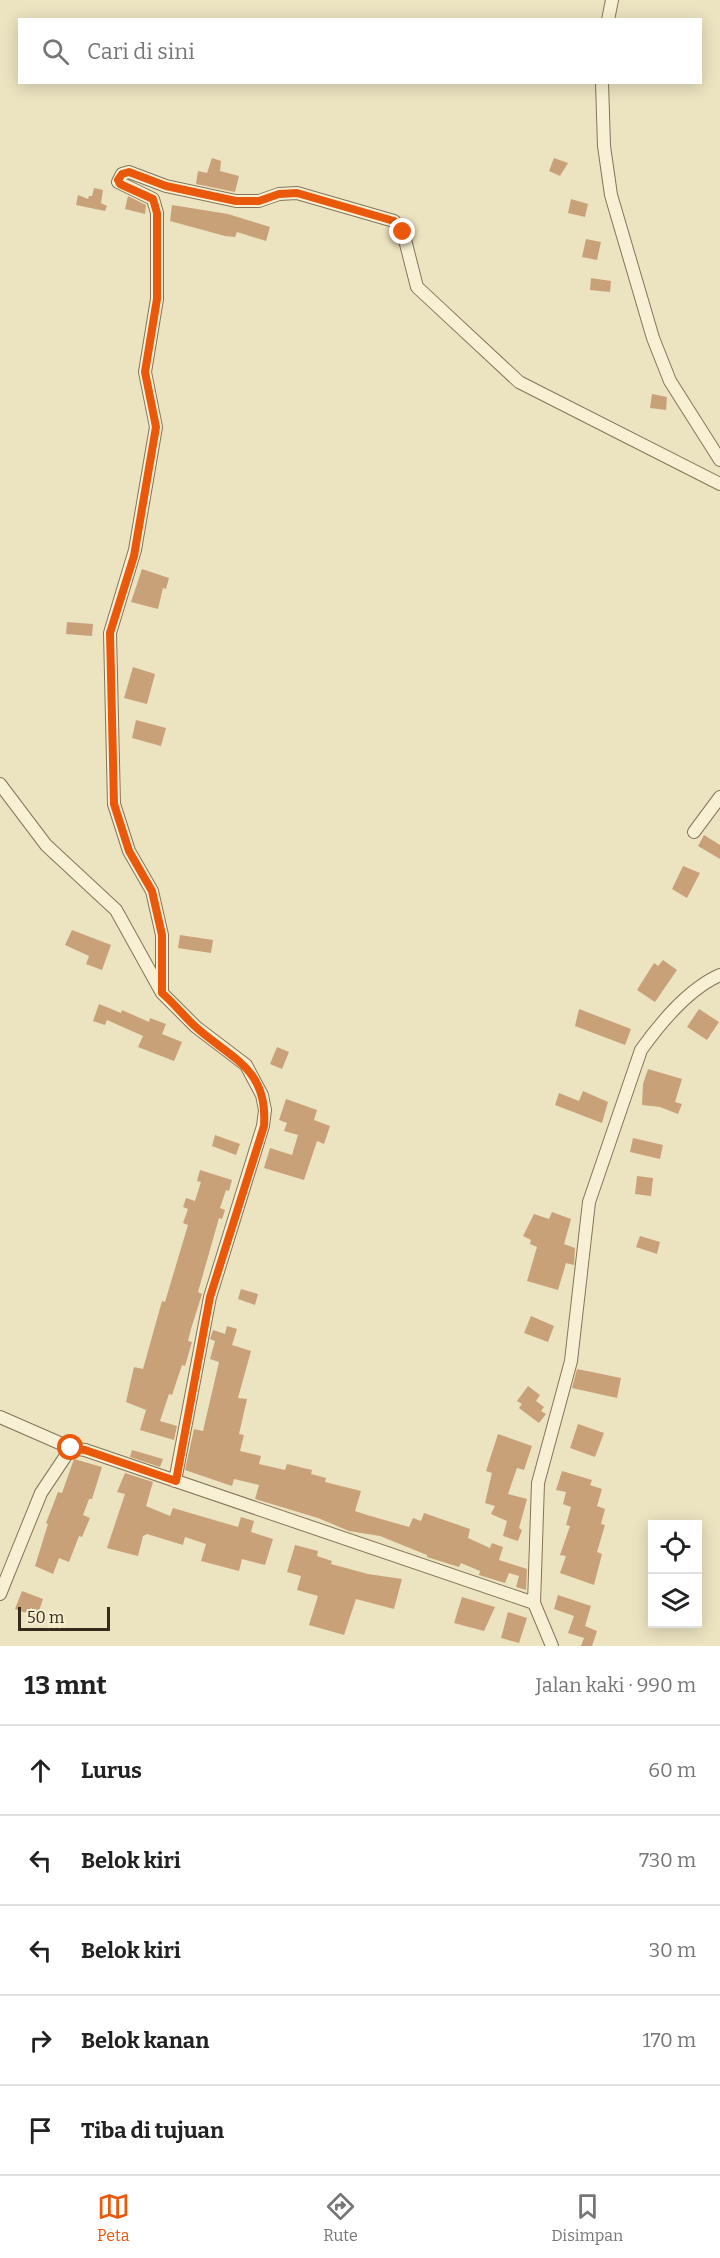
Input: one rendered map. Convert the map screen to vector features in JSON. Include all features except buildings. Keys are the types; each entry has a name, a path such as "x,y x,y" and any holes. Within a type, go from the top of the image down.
{"street":[{"path":"608,18 612,0"},
{"path":"602,84 604,146 611,195 653,338 670,381 720,460"},
{"path":"162,993 162,935 152,891 129,851 114,798 110,633 134,556 156,427 145,372 157,299 157,213 153,199 118,182 122,174 129,172 166,186 236,201 259,201 279,194 297,193 394,221 403,232 417,287 519,382 720,484"},
{"path":"0,784 46,845 116,910 162,993 196,1028 246,1065 255,1078 265,1110 264,1126 210,1297 176,1481"},
{"path":"694,832 720,797"},
{"path":"552,1646 534,1603 538,1484 571,1360 589,1202 642,1050 686,999 710,979 720,975"},
{"path":"0,1417 71,1448 85,1450 534,1603"},
{"path":"0,1594 41,1493 71,1448"}],"route":[{"path":"71,1448 85,1450 176,1481 210,1297 264,1126 265,1110 255,1078 246,1065 196,1028 181,1009 162,993 162,935 152,891 129,851 114,804 110,633 134,556 156,427 145,372 157,299 156,203 142,193 120,184 118,180 122,174 129,172 166,186 248,202 288,192 297,193 394,221 403,232"}]}
